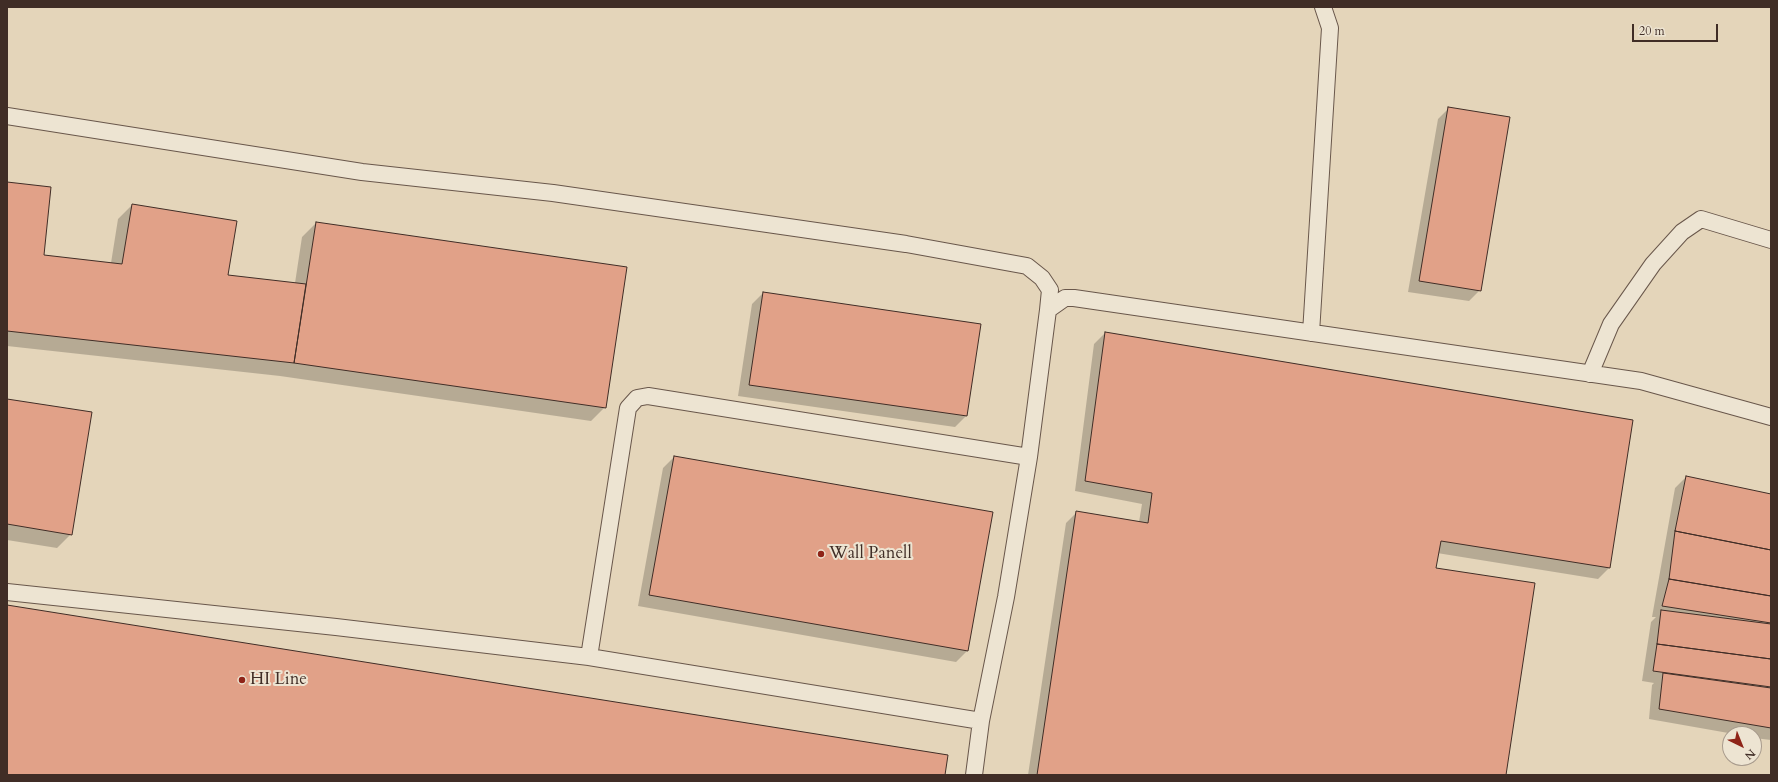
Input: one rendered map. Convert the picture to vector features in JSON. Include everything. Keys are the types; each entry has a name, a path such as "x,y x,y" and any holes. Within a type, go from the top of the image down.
{"lane":[{"path":"1311,332 1330,28 1323,7"},
{"path":"7,116 362,172 553,193 906,244 1027,266 1042,278 1050,290 1048,310 1029,457 1006,597 981,721 974,775"},
{"path":"1590,374 1611,324 1653,264 1682,232 1701,219 1771,240"},
{"path":"1048,310 1065,298 1074,298 1311,332 1641,381 1771,417"},
{"path":"589,657 628,408 637,398 648,396 1029,457"},
{"path":"7,592 336,627 589,657 981,721"}],"building":[{"path":"1448,107 1510,117 1481,291 1419,281"},
{"path":"7,182 51,187 44,255 122,264 132,204 237,221 228,275 306,284 294,363 7,331"},
{"path":"316,222 627,267 606,408 294,363"},
{"path":"763,292 981,324 967,416 749,385"},
{"path":"1105,332 1633,420 1610,568 1441,541 1436,568 1535,583 1506,775 1037,775 1076,511 1148,523 1152,493 1085,481"},
{"path":"7,399 92,412 72,535 7,524"},
{"name":"Wall Panell","path":"674,456 993,512 968,651 649,595"},
{"path":"1686,476 1771,494 1771,550 1675,531"},
{"path":"1675,531 1771,550 1771,596 1669,579"},
{"path":"1669,579 1771,596 1771,623 1662,606"},
{"name":"HI Line","path":"7,605 948,755 945,775 7,775"},
{"path":"1661,610 1771,624 1771,659 1657,644"},
{"path":"1657,644 1771,659 1771,687 1653,671"},
{"path":"1663,673 1771,688 1771,728 1659,709"}],"place":[{"name":"Wall Panell","path":"821,554"},
{"name":"HI Line","path":"242,680"}]}
